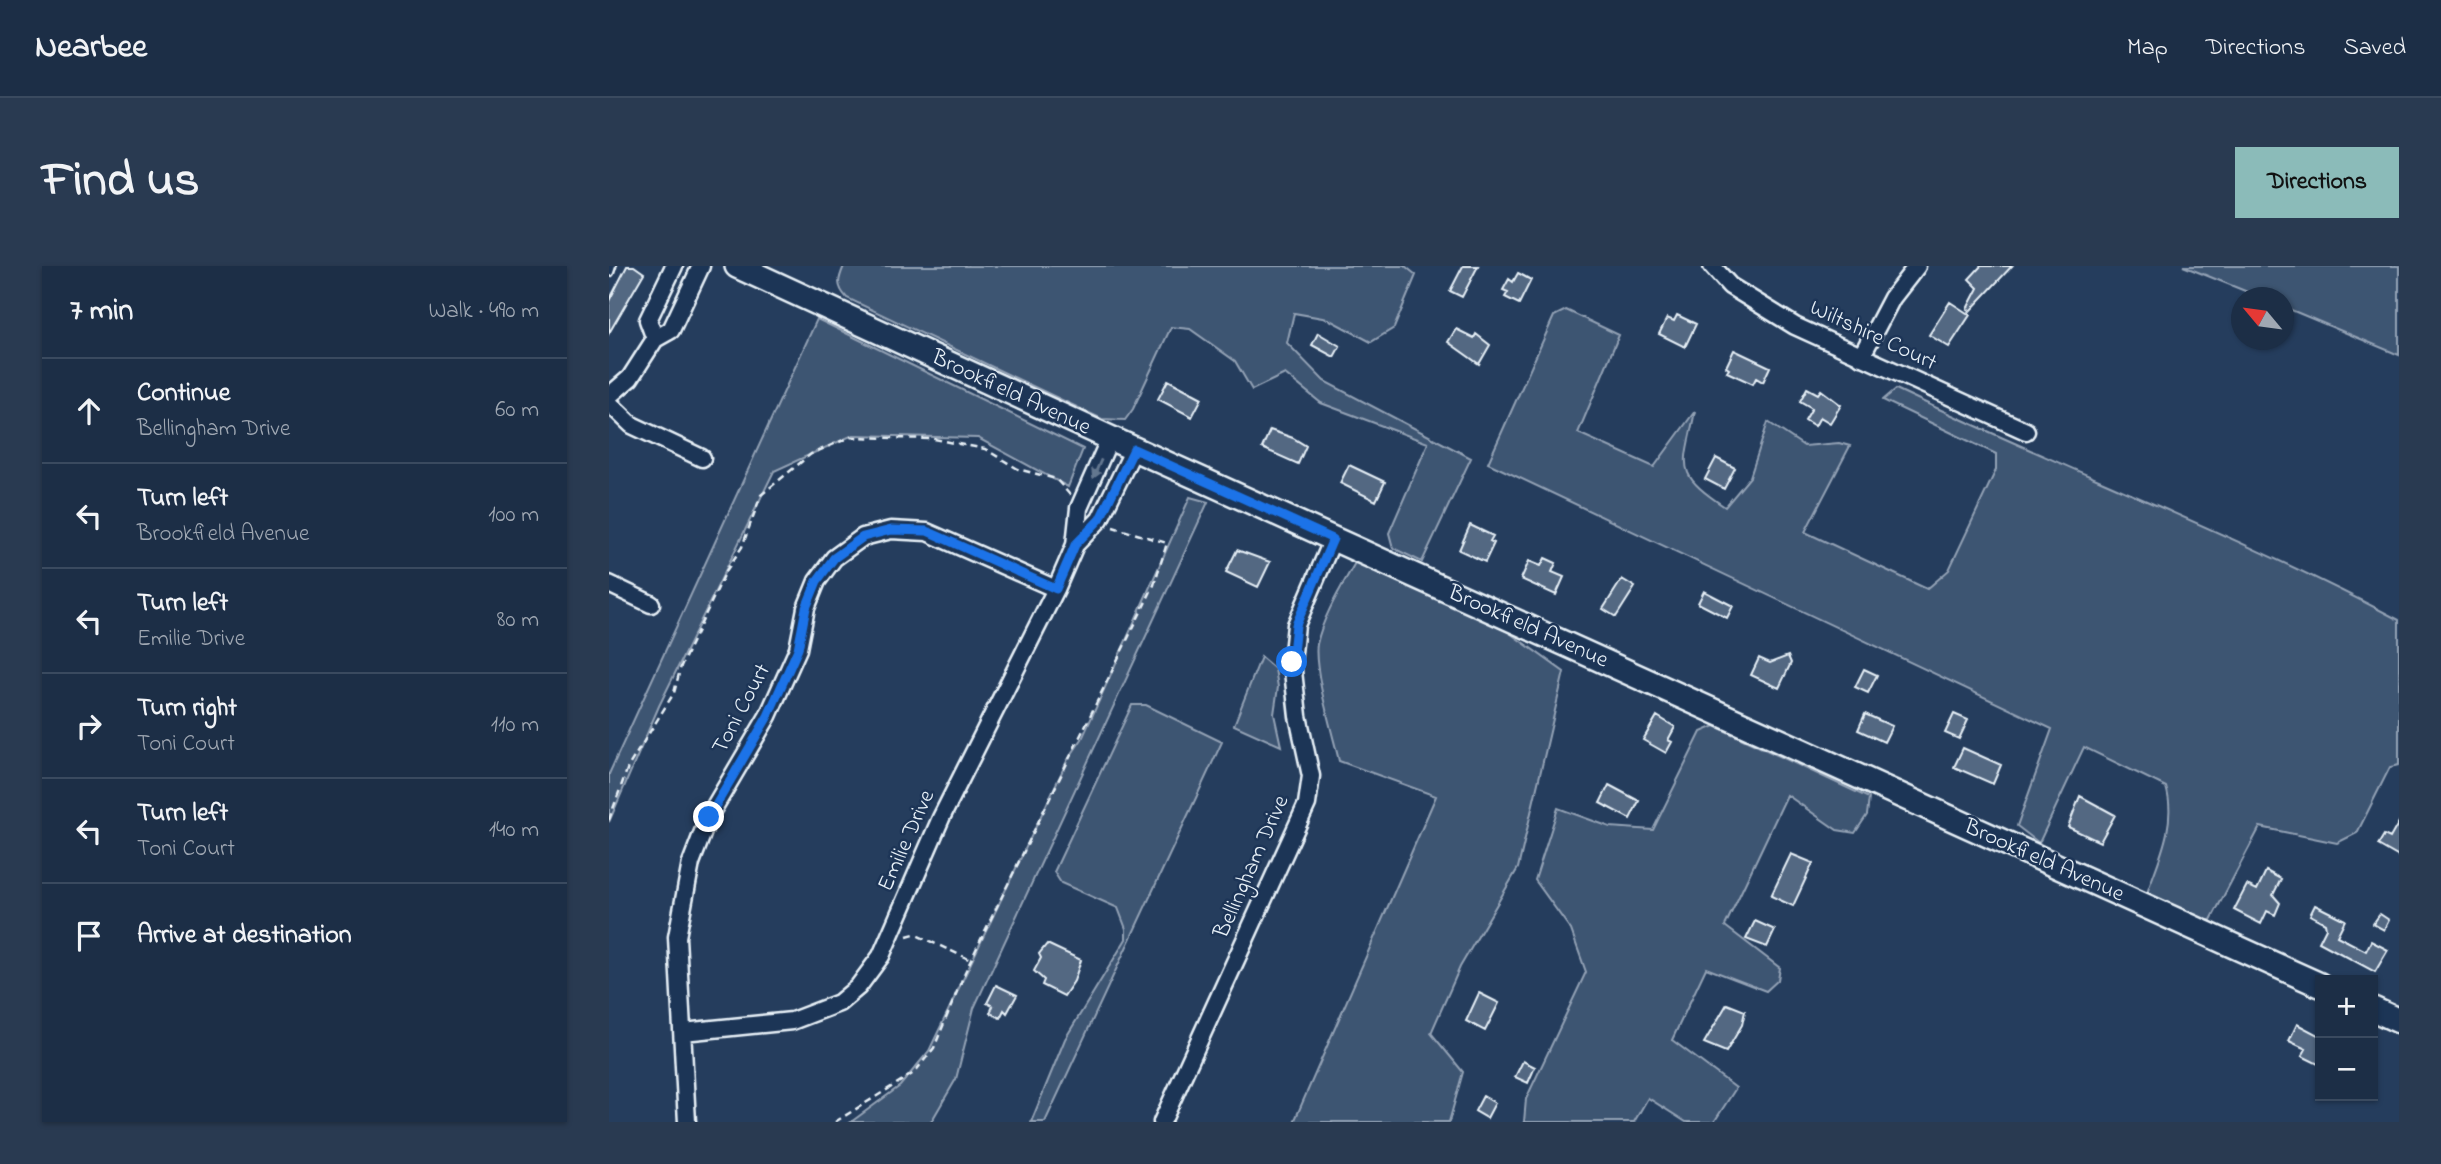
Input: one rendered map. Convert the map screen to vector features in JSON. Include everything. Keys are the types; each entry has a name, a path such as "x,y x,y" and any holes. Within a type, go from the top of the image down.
{"main road":[{"name":"Brookfield Avenue","path":"737,266 1110,439 2315,983"},
{"path":"2378,1011 2399,1021"}],"street":[{"path":"655,339 648,320 674,266"},
{"path":"609,396 630,378 655,339 671,330 701,266"},
{"name":"Wiltshire Court","path":"1712,266 1730,286 1759,306 1861,357 2026,431"},
{"path":"1861,357 1892,298 1917,266"},
{"path":"665,284 687,296"},
{"path":"609,403 632,425 702,458"},
{"name":"Emilie Drive","path":"1075,545 1078,498 1110,439"},
{"name":"Emilie Drive","path":"683,1032 792,1021 839,1003 859,987 881,956 941,818 1056,589 1075,545 1105,509 1134,449"},
{"path":"1078,498 1105,509"},
{"name":"Toni Court","path":"687,1122 677,937 691,863 709,817 768,716 798,649 806,608 817,581 834,558 863,537 891,530 927,531 1056,589"},
{"name":"Bellingham Drive","path":"1162,1122 1307,804 1311,776 1298,716 1292,662 1296,625 1333,539"},
{"path":"609,584 651,604"}],"lane":[{"path":"609,272 611,266"}],"path":[{"path":"609,820 628,766 674,693 681,666 726,571 742,547 761,495 811,454 851,437 934,439 985,449 1018,469 1056,479 1078,498"},
{"path":"835,1122 914,1073 934,1048 971,960 1154,585 1167,544 1109,526"},
{"path":"915,934 971,960"}],"shaded area":[{"path":"844,266 1405,266 1416,275 1394,328 1371,342 1328,319 1294,313 1287,343 1324,381 1471,458 1422,562 1393,548 1389,533 1428,443 1321,403 1285,374 1252,390 1235,361 1190,329 1171,327 1133,409 1125,420 1102,419 847,298 839,283"},
{"path":"2183,266 2399,266 2399,355 2294,311 2294,287 2235,287"},
{"path":"1566,310 1619,335 1578,433 1654,467 1695,411 1686,467 1697,485 1725,507 1750,477 1768,422 1804,446 1839,443 1850,446 1805,532 1927,589 1949,570 1996,470 1996,454 1883,400 1896,389 2212,530 2399,620 2399,765 2390,767 2357,833 2337,843 2260,827 2211,920 2200,920 2147,893 2168,827 2169,800 2166,787 2084,747 2039,843 2017,826 2052,729 1488,463 1554,316"},
{"path":"817,319 1083,449 1068,487 978,438 853,435 774,471 659,706 609,822 609,774"},
{"path":"1190,497 1208,502 974,1008 956,1079 931,1122 851,1122 900,1086 929,1051 1067,761 1082,739"},
{"path":"1356,561 1507,631 1564,672 1518,868 1460,967 1431,1033 1463,1072 1449,1122 1294,1122 1436,796 1339,761 1321,685 1317,644 1328,612"},
{"path":"1261,657 1275,669 1278,687 1274,714 1281,746 1234,725"},
{"path":"1132,705 1146,705 1222,742 1045,1122 1031,1122 1065,1039 1126,939 1126,929 1118,908 1061,883 1054,872"},
{"path":"1715,726 1869,798 1867,815 1855,833 1837,830 1787,795 1725,926 1780,968 1778,980 1766,991 1706,968 1672,1040 1736,1088 1714,1122 1686,1122 1648,1098 1634,1122 1524,1122 1526,1099 1586,972 1571,930 1535,880 1558,808 1610,827 1653,830 1701,732"}],"building":[{"path":"627,266 634,266 644,273 609,333 609,301"},
{"path":"1463,266 1478,266 1462,297 1450,291"},
{"path":"1981,266 2012,266 1970,311 1967,309 1978,288 1969,279"},
{"path":"1518,273 1531,280 1519,304 1505,297 1508,292 1503,290 1509,279 1513,282"},
{"path":"1950,302 1970,315 1949,347 1929,335"},
{"path":"1677,315 1696,324 1685,347 1659,334 1667,318 1674,321"},
{"path":"1456,329 1474,338 1476,334 1490,345 1479,364 1448,342"},
{"path":"1318,333 1340,346 1334,357 1312,345"},
{"path":"1734,350 1770,367 1763,382 1756,378 1753,384 1727,372 1729,369 1726,367"},
{"path":"1168,380 1202,398 1192,417 1158,399"},
{"path":"1807,388 1818,394 1821,390 1841,405 1830,423 1820,417 1815,426 1805,420 1812,408 1800,401"},
{"path":"1270,430 1306,446 1298,464 1262,448"},
{"path":"1716,458 1735,468 1724,489 1705,479"},
{"path":"1349,465 1385,482 1376,501 1340,483"},
{"path":"1470,525 1493,536 1490,541 1494,543 1485,562 1459,550"},
{"path":"1237,550 1270,562 1258,587 1226,572"},
{"path":"1545,558 1556,563 1552,572 1564,577 1556,595 1521,579 1529,561 1541,566"},
{"path":"1622,579 1635,587 1616,617 1603,609"},
{"path":"1704,591 1733,606 1727,618 1698,603"},
{"path":"1788,656 1791,663 1779,688 1751,675 1759,658 1770,663"},
{"path":"1864,669 1877,675 1868,693 1855,687"},
{"path":"1865,714 1892,726 1884,742 1858,730"},
{"path":"1954,714 1968,720 1959,739 1945,733"},
{"path":"1657,716 1675,727 1668,740 1672,742 1666,753 1643,740"},
{"path":"1963,748 2001,765 1993,784 1954,767"},
{"path":"1609,785 1639,801 1630,819 1600,803"},
{"path":"2080,796 2115,815 2100,842 2068,827"},
{"path":"2399,822 2399,857 2378,845 2384,835 2390,838"},
{"path":"1791,854 1813,863 1793,906 1771,896"},
{"path":"2266,871 2281,879 2273,895 2280,903 2275,915 2267,911 2261,924 2234,910 2247,885 2257,890"},
{"path":"2315,905 2345,920 2337,936 2366,951 2371,941 2388,950 2375,972 2319,942 2326,928 2325,923 2310,915"},
{"path":"2380,914 2389,920 2384,930 2373,924"},
{"path":"1755,921 1775,930 1767,947 1746,939"},
{"path":"1047,944 1081,960 1074,981 1064,996 1042,985 1044,980 1034,971 1041,958 1039,954"},
{"path":"996,985 1017,995 1007,1013 1004,1010 1000,1018 990,1013 993,1006 987,1003"},
{"path":"1479,993 1499,1003 1485,1031 1466,1021"},
{"path":"1727,1004 1745,1011 1742,1025 1726,1052 1704,1043"},
{"path":"2297,1024 2315,1033 2315,1062 2302,1056 2306,1049 2289,1041"},
{"path":"1523,1061 1535,1067 1528,1083 1515,1077"},
{"path":"1483,1096 1495,1103 1487,1118 1475,1111"}],"route":[{"path":"709,817 768,716 798,649 806,608 817,581 834,558 863,537 891,530 927,531 1056,589 1075,545 1100,519 1134,449 1333,539 1296,625 1292,662"}]}
